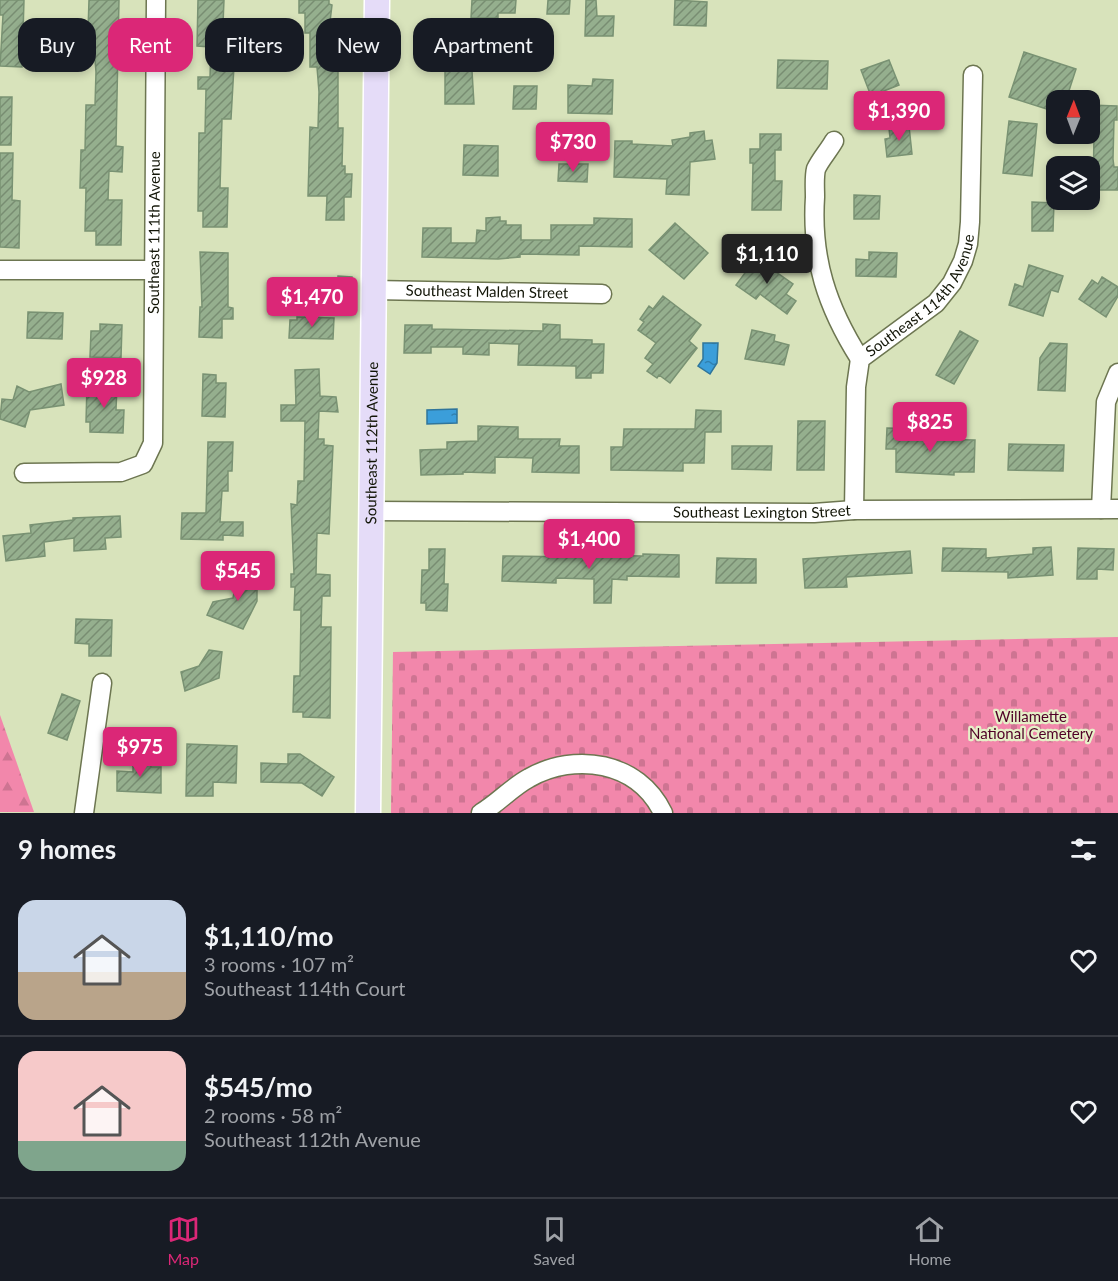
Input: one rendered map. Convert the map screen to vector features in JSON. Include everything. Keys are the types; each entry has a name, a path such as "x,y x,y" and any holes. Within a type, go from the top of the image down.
{"main road":[{"name":"Southeast 112th Avenue","path":"368,813 377,0"}],"street":[{"name":"Southeast 111th Avenue","path":"24,473 121,472 143,464 153,443 152,270 156,0"},
{"name":"Southeast 114th Avenue","path":"854,510 856,387 860,359 936,303 952,283 963,261 968,244 973,75"},
{"path":"834,141 816,170 813,224 815,245 820,271 835,319 860,359"},
{"path":"0,270 152,270"},
{"name":"Southeast Malden Street","path":"373,290 602,294"},
{"path":"1109,509 1106,402 1118,373"},
{"name":"Southeast Lexington Street","path":"370,511 814,513 854,510 1109,509"},
{"path":"84,813 102,683"},
{"path":"481,813 499,803 526,779 552,766 581,762 613,768 636,782 659,804 663,813"}],"green space":[{"name":"Willamette National Cemetery","path":"1118,637 1118,813 391,813 393,652"},
{"path":"0,715 34,812 0,812"}],"water":[{"path":"703,343 718,343 717,363 710,374 698,366 703,359"},
{"path":"457,409 457,423 427,424 427,410"}],"building":[{"path":"0,0 24,0 23,18 18,18 18,67 0,66 3,15 0,15"},
{"path":"89,0 119,0 119,18 108,18 108,72 118,72 116,146 123,147 122,172 109,171 108,200 122,200 121,245 96,245 96,231 85,231 86,188 80,188 81,150 85,150 86,105 95,105 96,72 96,18 88,18"},
{"path":"198,0 224,0 223,18 205,18 205,47 197,46"},
{"path":"299,0 329,0 329,4 332,5 330,18 316,18 316,67 310,67 310,33 305,33 305,13 299,13"},
{"path":"472,0 516,0 515,13 498,13 498,18 471,18"},
{"path":"548,0 570,0 569,14 547,14"},
{"path":"586,0 596,0 597,16 614,16 613,36 585,36"},
{"path":"675,0 707,2 706,26 674,25"},
{"path":"1024,52 1076,69 1069,90 1046,90 1046,109 1009,97"},
{"path":"778,60 828,61 827,89 777,88"},
{"path":"889,60 899,85 871,96 861,70"},
{"path":"210,72 234,72 231,119 222,119 220,188 228,188 227,227 203,227 203,211 198,211 199,133 205,133 206,89 198,89 198,77 210,77"},
{"path":"317,72 338,72 338,128 343,128 342,166 345,166 345,174 352,174 351,197 344,197 344,220 326,220 327,196 308,196 310,127 318,128"},
{"path":"445,72 472,72 474,104 445,104"},
{"path":"593,79 613,80 612,114 568,113 568,85 592,86"},
{"path":"514,86 537,86 536,109 513,109"},
{"path":"0,97 12,97 11,145 0,145"},
{"path":"1100,105 1117,106 1117,120 1114,120 1113,159 1114,167 1118,167 1118,190 1100,190 1100,156 1094,156 1094,144 1100,144"},
{"path":"1009,121 1037,124 1032,176 1003,173"},
{"path":"909,126 912,154 887,157 885,139 890,138 889,128"},
{"path":"704,131 705,141 712,140 715,159 690,162 689,195 666,194 667,179 614,177 615,141 673,146 672,140 690,137 690,133"},
{"path":"760,134 781,134 781,150 775,150 775,181 782,181 781,210 752,210 753,163 750,163 750,149 760,149"},
{"path":"464,145 498,146 498,176 463,175"},
{"path":"0,153 13,153 12,200 20,201 19,248 0,247"},
{"path":"559,164 588,164 587,182 558,181"},
{"path":"854,195 880,196 879,219 854,219"},
{"path":"1032,202 1046,203 1046,210 1054,210 1053,231 1032,231"},
{"path":"500,217 500,221 506,221 506,225 521,225 521,240 551,240 551,225 594,225 594,218 632,219 632,247 579,246 579,255 520,254 520,257 498,259 422,257 423,228 451,228 451,243 476,243 477,230 486,231 486,218"},
{"path":"675,223 708,253 684,279 649,250"},
{"path":"200,252 228,253 228,307 233,308 233,319 222,319 222,338 199,337 200,307 202,307"},
{"path":"869,252 897,253 896,277 856,276 856,259 869,260"},
{"path":"756,258 793,284 786,294 796,301 787,314 760,294 756,299 736,285"},
{"path":"1029,265 1063,276 1058,292 1051,290 1043,316 1009,305 1015,284 1023,287"},
{"path":"338,276 352,277 352,290 337,290"},
{"path":"1102,277 1118,287 1118,296 1106,317 1079,299 1092,280 1098,284"},
{"path":"663,296 701,325 689,341 697,348 670,383 659,375 657,378 647,371 653,364 645,358 656,343 638,330 644,322 640,319 649,306 653,309"},
{"path":"28,312 63,313 62,339 27,338"},
{"path":"297,317 334,318 333,339 289,338 290,320 297,320"},
{"path":"100,324 122,325 121,358 90,357 91,331 100,331"},
{"path":"543,324 560,325 560,339 592,340 592,344 604,344 603,373 591,373 591,378 576,378 576,366 518,365 519,344 489,343 489,355 463,354 463,347 431,347 431,353 404,353 405,325 432,325 432,329 543,331"},
{"path":"752,330 775,335 774,341 789,345 784,365 745,359"},
{"path":"960,331 978,341 954,384 936,375"},
{"path":"1050,343 1067,344 1065,391 1038,390 1040,358"},
{"path":"319,369 320,396 336,397 338,412 319,411 318,439 324,439 324,445 333,446 329,534 317,533 316,574 330,575 330,596 322,596 321,627 331,627 330,718 303,717 303,712 293,712 294,676 300,676 301,610 294,610 295,587 291,587 291,574 294,574 291,504 297,505 298,481 304,481 305,421 281,421 281,405 296,405 295,370"},
{"path":"203,374 216,375 216,383 226,383 225,417 202,416"},
{"path":"61,384 64,405 30,410 25,427 0,419 2,399 13,400 17,386 29,392"},
{"path":"87,384 117,385 116,410 124,410 123,433 90,432 90,422 86,422"},
{"path":"696,410 721,411 721,432 705,432 704,463 683,463 683,471 611,470 611,447 623,447 624,429 695,429"},
{"path":"798,421 825,421 824,470 797,470"},
{"path":"478,426 518,427 518,439 560,439 559,446 579,446 579,473 532,472 533,458 495,457 495,473 463,472 463,474 421,475 420,450 447,449 447,442 478,441"},
{"path":"887,428 922,429 922,439 975,440 974,472 954,472 954,475 896,472 896,449 886,449"},
{"path":"208,442 233,442 232,471 228,471 228,491 222,491 220,522 243,522 243,536 223,535 223,540 181,539 182,513 206,513"},
{"path":"1009,444 1064,445 1063,471 1008,470"},
{"path":"732,446 772,446 771,470 732,469"},
{"path":"120,516 121,537 105,538 106,549 74,551 74,538 44,542 45,556 6,561 3,536 31,533 30,525 73,520 73,518"},
{"path":"1051,547 1053,575 1008,578 1008,572 942,571 943,548 986,549 986,558 1033,554 1033,548"},
{"path":"1078,548 1114,549 1113,570 1097,569 1097,579 1077,579"},
{"path":"429,549 445,549 444,584 448,584 447,611 426,610 426,603 421,603 422,570 429,570"},
{"path":"910,551 912,573 846,577 847,587 805,588 803,559"},
{"path":"643,554 679,555 679,577 627,576 627,580 612,579 611,603 594,603 594,579 556,578 556,583 502,581 503,556 577,557 578,555 643,556"},
{"path":"717,558 756,559 756,583 716,583"},
{"path":"248,571 257,571 257,601 243,629 207,615 213,602 233,598 237,577 242,577"},
{"path":"76,619 112,620 111,656 89,656 89,644 75,643"},
{"path":"209,650 222,652 219,678 185,691 181,672 199,666"},
{"path":"62,694 80,701 67,740 48,733"},
{"path":"187,744 237,746 236,783 213,782 213,796 186,796"},
{"path":"288,754 300,754 334,777 322,796 302,783 261,782 261,763 288,764"},
{"path":"133,760 151,760 151,767 161,767 161,793 117,791 117,771 133,772"}]}
